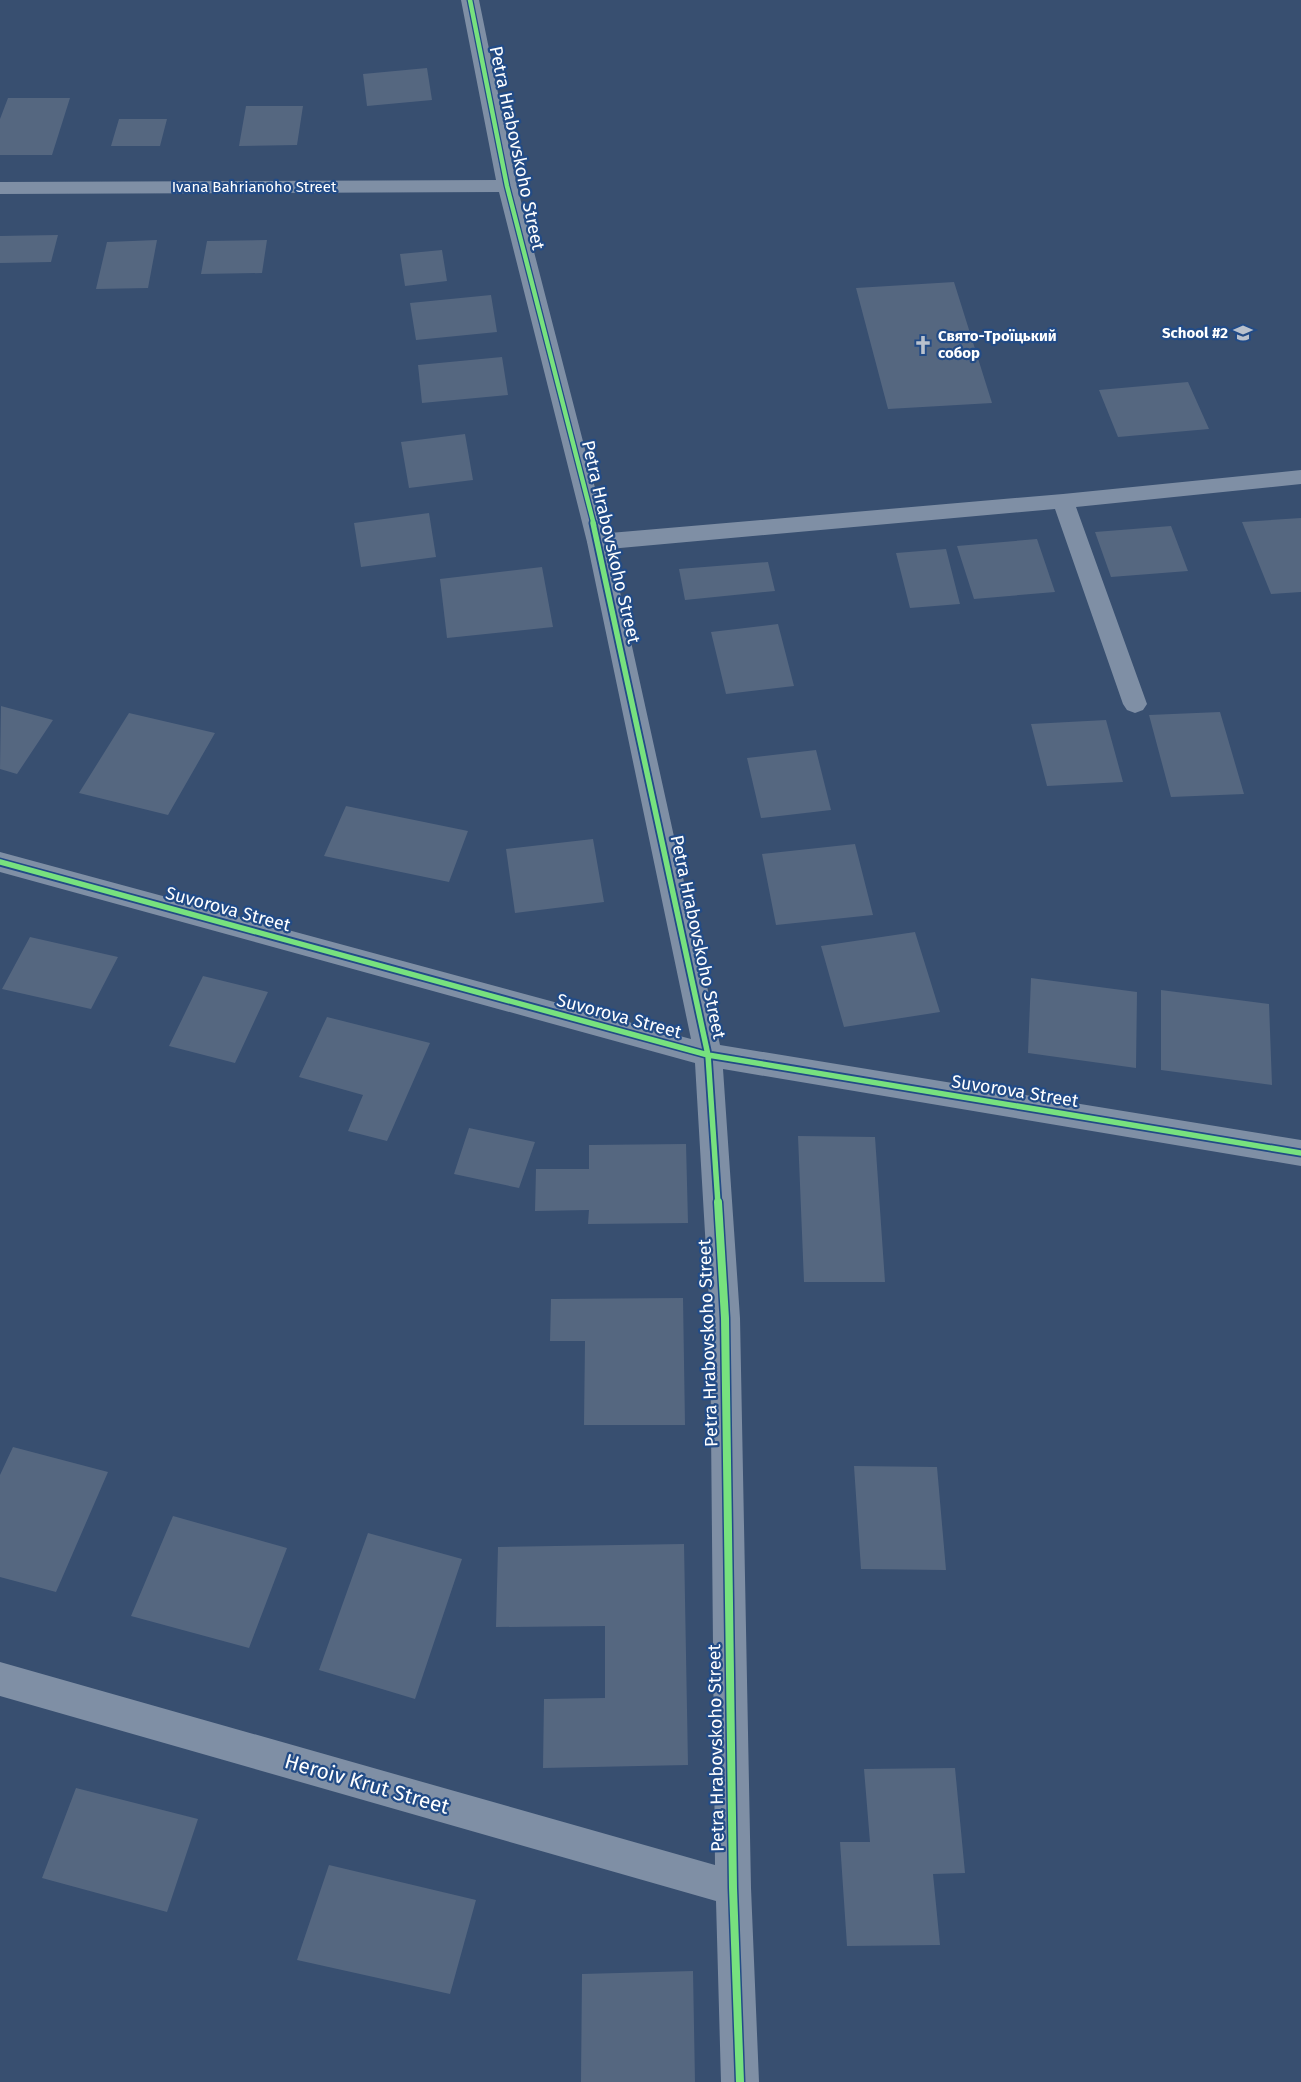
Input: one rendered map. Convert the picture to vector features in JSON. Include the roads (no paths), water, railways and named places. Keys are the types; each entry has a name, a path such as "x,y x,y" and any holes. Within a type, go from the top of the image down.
{"street":[{"name":"Petra Hrabovskoho Street","path":"470,0 507,186 598,542 708,1055 725,1318 733,1888 740,2082"},
{"name":"Ivana Bahrianoho Street","path":"0,188 507,186"},
{"name":"Suvorova Street","path":"0,862 708,1055 1301,1153"},
{"name":"Heroiv Krut Street","path":"0,1679 733,1888"}],"lane":[{"path":"598,542 1063,501 1301,477"},
{"path":"1063,501 1135,704"}],"place":[{"name":"School #2","path":"1243,333"},
{"name":"Свято-Троїцький собор","path":"923,345"}]}
